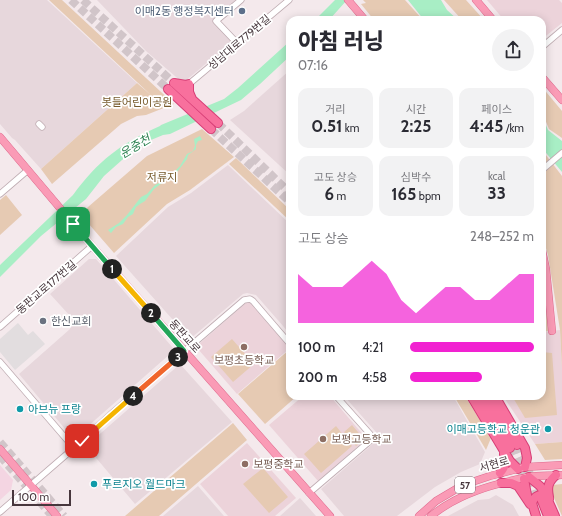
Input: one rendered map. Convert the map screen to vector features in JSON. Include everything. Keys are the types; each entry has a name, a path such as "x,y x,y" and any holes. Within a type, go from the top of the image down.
{"highway":[{"path":"209,127 185,91 186,85 171,86 185,91 193,101 216,122"},
{"path":"474,400 510,447"},
{"path":"481,400 510,447 505,467 500,473"},
{"path":"490,400 510,447 510,461 540,486 539,502 541,516"},
{"path":"497,400 525,448 527,458 524,473 548,516"},
{"path":"533,516 547,489 548,484 559,475"},
{"path":"501,484 516,484 556,516"},
{"path":"536,516 532,503 534,498 540,495 547,498 556,516"}],"main road":[{"path":"348,0 362,16"},
{"path":"476,0 490,16"},
{"path":"546,82 562,100"},
{"path":"0,137 28,170"},
{"name":"동판교로","path":"28,170 92,246 330,516"},
{"path":"546,269 552,331"},
{"path":"0,449 57,516"},
{"name":"서현로","path":"431,516 443,507 465,495 501,484 524,473 562,465"},
{"name":"서현로","path":"420,516 436,501 463,485 500,473 559,475"}],"street":[{"path":"236,44 216,21 241,0"},
{"name":"성남대로779번길","path":"185,91 236,44 288,0"},
{"path":"546,44 562,30"},
{"path":"546,167 562,153"},
{"path":"0,194 28,170"},
{"name":"동판교로177번길","path":"0,327 92,246"},
{"path":"1,509 74,448 110,415 242,302 248,299 252,301 286,339"},
{"path":"0,362 74,448"},
{"path":"309,493 371,440 370,434 340,400"}],"shaded area":[{"path":"0,0 47,0 137,83 41,169 0,124"},
{"path":"97,0 236,0 216,17 235,39 183,83 146,51"},
{"path":"487,0 559,0 562,3 562,23 546,36 546,16 501,16"},
{"path":"286,74 286,171 230,120 244,111"},
{"path":"228,165 286,220 286,329 256,295 247,293 243,294 190,339 116,256 168,207 191,193"},
{"path":"89,259 96,259 173,348 170,354 78,435 71,436 19,374 70,329 72,322 71,317 50,294"},
{"name":"보평초등학교","path":"248,301 251,302 286,341 286,351 237,394 198,349 199,344"},
{"path":"18,323 28,335 33,331 45,344 15,370 0,352 0,339"},
{"path":"560,330 562,368 562,442 535,444 506,400 546,400 546,332"},
{"path":"180,364 232,422 135,504 86,446"},
{"name":"보평고등학교","path":"298,400 333,400 365,437 364,441 318,481 269,425"},
{"path":"348,400 455,400 485,452 480,464 461,472 435,487 397,516 344,516 321,489 375,442 377,438 376,432"},
{"name":"보평중학교","path":"247,443 296,498 275,516 228,516 200,484"},
{"path":"0,465 13,480 11,490 0,500"},
{"path":"198,486 224,516 163,516"},
{"path":"496,495 513,505 519,516 448,516 478,500 489,499"},
{"path":"300,498 316,516 280,516"}],"green space":[{"name":"봇들어린이공원","path":"49,0 62,0 174,104 146,115 137,116 121,124 52,184 41,169 137,83 152,96"},
{"path":"363,0 405,0 419,16 371,16 361,4 366,3"},
{"path":"444,0 466,0 480,16 458,16"},
{"path":"546,92 562,111 562,138 549,129 546,122"},
{"name":"저류지","path":"202,129 234,157 190,190 167,204 114,253 81,215 88,207 147,156"},
{"path":"546,155 562,176 562,368 560,330 546,248"},
{"path":"236,158 286,206 286,217 229,164"},
{"path":"6,195 22,215 0,235 0,200"},
{"path":"546,305 548,331 546,331"},
{"path":"232,339 254,364 233,382 211,357"},
{"path":"286,352 286,400 292,400 265,424 238,394"},
{"path":"546,352 552,353 557,415 525,418 514,400 546,400"},
{"path":"456,400 467,400 491,438 486,450"},
{"path":"233,423 247,440 159,516 125,516"},
{"path":"352,425 364,439 356,446 344,432"},
{"path":"336,426 352,446 321,473 304,454"},
{"path":"562,442 562,459 545,460 535,444"},
{"path":"263,468 288,497 269,513 243,484"},
{"path":"562,484 562,516 550,489 553,485"}],"water":[{"path":"335,0 347,0 333,16 319,16"},
{"path":"408,0 441,0 447,10 454,16 421,16"},
{"name":"운중천","path":"286,45 286,60 241,100 170,134 151,140 131,152 104,176 86,199 41,236 0,277 0,265 73,195 92,172 111,154 146,132 224,99"},
{"path":"546,125 548,130 562,141 562,172 546,153"},
{"path":"200,136 202,140 198,141 196,149 188,155 187,159 177,172 154,189 145,201 136,207 133,214 128,217 123,224 116,227 111,233 108,230 119,223 127,215 141,197 147,194 155,185 173,173 180,166 187,154 193,151 195,146 194,139"}],"tunnel":[{"path":"71,0 168,89"},
{"path":"83,0 174,83"},
{"path":"218,123 286,189"},
{"path":"211,129 286,198"},
{"path":"0,442 64,516"},
{"path":"517,445 542,501"},
{"path":"510,448 536,504"},
{"path":"0,456 52,516"}],"place":[{"name":"이매2동 행정복지센터","path":"242,11"},
{"name":"한신교회","path":"43,321"},
{"name":"보평초등학교","path":"244,347"},
{"name":"아브뉴 프랑","path":"20,409"},
{"name":"이매고등학교 청운관","path":"548,429"},
{"name":"보평고등학교","path":"323,439"},
{"name":"보평중학교","path":"245,464"},
{"name":"푸르지오 월드마크","path":"94,484"}],"route":[{"path":"73,224 184,351 82,441"}]}
